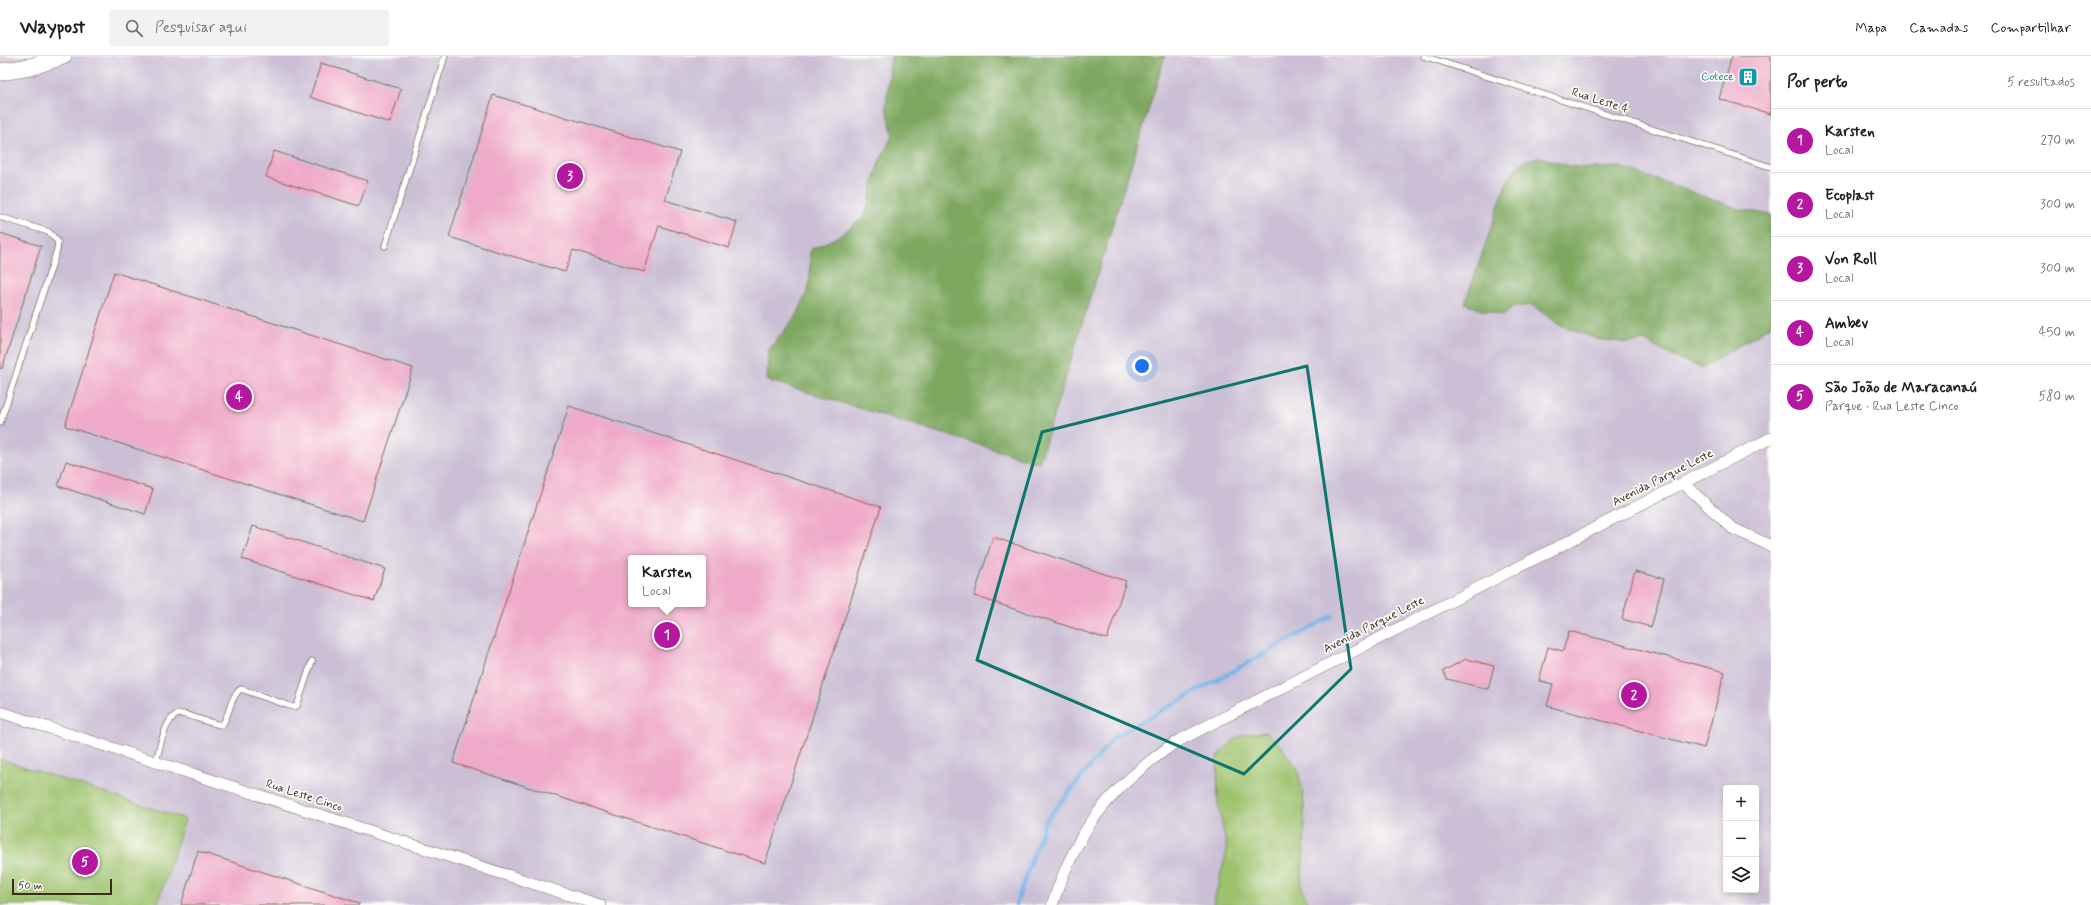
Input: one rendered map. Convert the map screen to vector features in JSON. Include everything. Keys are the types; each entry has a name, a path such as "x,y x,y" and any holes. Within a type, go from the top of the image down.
{"main road":[{"path":"0,72 30,67 63,56"}],"street":[{"name":"Avenida Parque Leste","path":"1052,905 1068,860 1088,825 1107,800 1125,781 1150,760 1176,742 1771,438"},
{"path":"1683,483 1732,528 1771,546"},
{"name":"Rua Leste Cinco","path":"0,712 600,905"}],"lane":[{"path":"385,246 445,56"},
{"name":"Rua Leste 4","path":"1423,56 1771,166"},
{"path":"0,217 49,232 58,242 57,250 0,423"},
{"path":"156,762 168,722 172,716 180,714 222,725 226,720 236,692 241,689 293,707 298,706 312,661"}],"highlighted area":[{"path":"1307,366 1351,669 1244,774 977,660 1042,432"}],"shaded area":[{"path":"0,56 1771,56 1771,905 0,905"}],"green space":[{"path":"891,56 1165,56 1039,463 767,380 768,351 797,315 808,290 810,276 810,250 841,235 865,216 879,162 893,135 886,107"},
{"path":"1540,157 1565,165 1586,168 1621,167 1740,209 1771,215 1771,326 1702,368 1674,357 1644,341 1629,343 1596,339 1560,325 1532,305 1512,307 1503,315 1481,310 1465,303 1506,184 1522,162"},
{"path":"1267,732 1280,745 1298,770 1304,803 1304,850 1301,884 1308,905 1213,905 1227,850 1218,803 1217,758 1228,745 1243,735"},
{"path":"0,759 185,819 157,905 0,905"}],"building":[{"name":"Cotece","path":"1732,56 1771,56 1771,114 1719,99"},
{"path":"321,63 401,89 390,123 310,97"},
{"path":"493,95 680,152 665,200 737,222 729,248 659,226 644,272 573,250 565,272 449,237"},
{"path":"274,151 368,181 359,206 266,177"},
{"path":"0,233 41,246 2,369 0,368"},
{"path":"114,272 413,368 363,521 65,426"},
{"path":"569,406 881,507 765,863 453,763"},
{"path":"66,461 153,489 145,514 58,486"},
{"path":"253,526 385,569 374,601 242,559"},
{"path":"993,537 1126,581 1107,639 974,596"},
{"path":"1635,571 1664,579 1651,627 1622,619"},
{"path":"1569,631 1725,672 1704,748 1547,706 1553,684 1539,681 1548,647 1563,651"},
{"path":"1466,659 1494,666 1488,689 1447,679 1443,671"},
{"path":"198,851 359,903 359,905 181,905"}],"waterway":[{"path":"1016,905 1045,822 1114,737 1332,616"}],"place":[{"name":"Cotece","path":"1748,77"},
{"name":"Von Roll","path":"570,176"},
{"name":"Ambev","path":"239,397"},
{"name":"Karsten","path":"667,635"},
{"name":"Ecoplast","path":"1634,695"},
{"name":"São João de Maracanaú","path":"85,862"}]}
